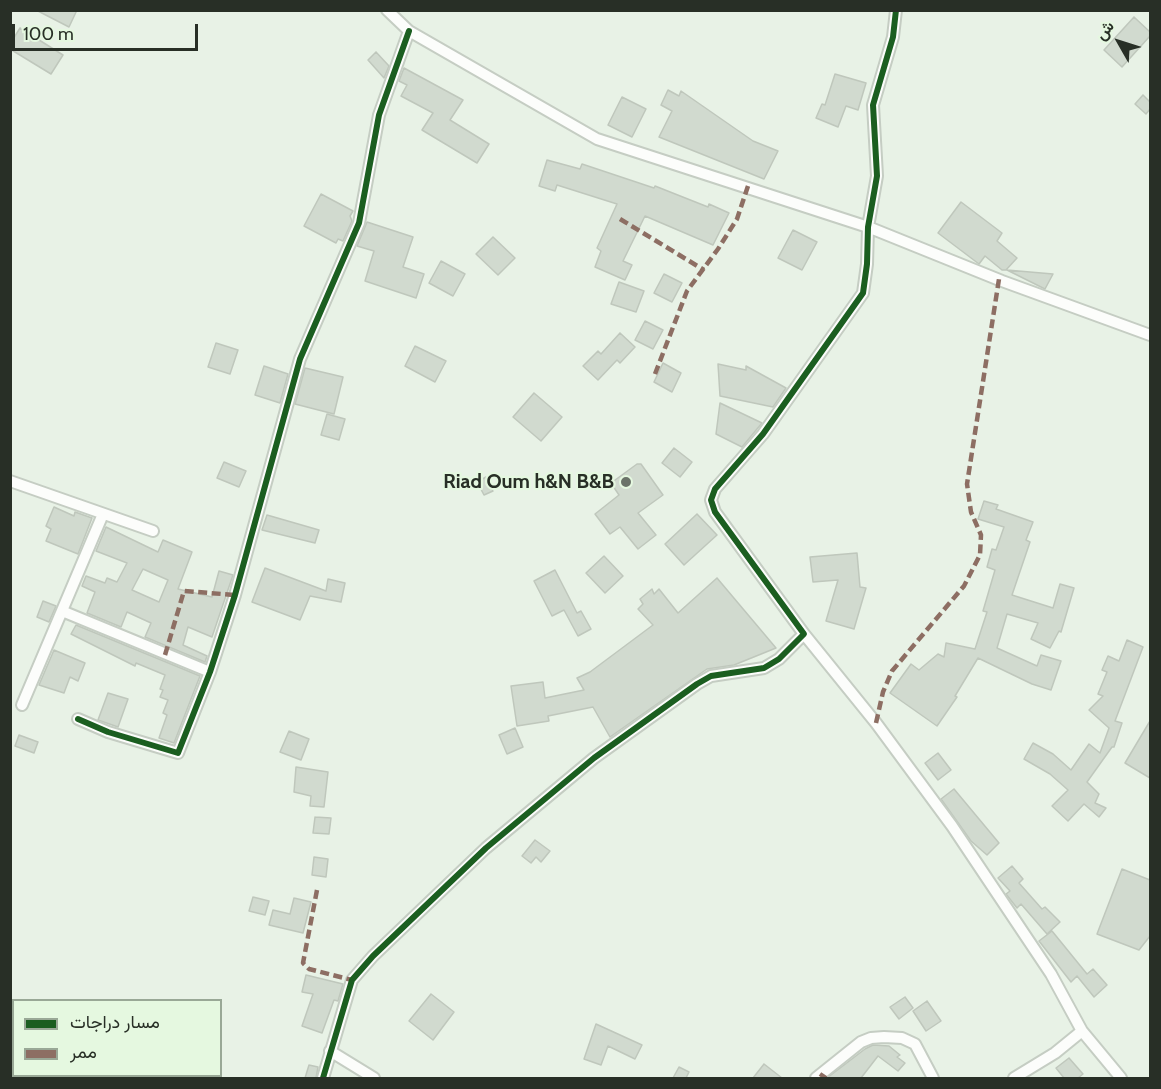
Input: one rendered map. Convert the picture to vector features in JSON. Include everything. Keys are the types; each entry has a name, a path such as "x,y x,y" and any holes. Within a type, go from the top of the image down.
{"street":[{"path":"387,10 410,31 597,139 868,227 1150,335"},
{"path":"896,10 893,37 873,105 877,176 868,227 866,281 857,304 763,434 716,489 711,500 715,512 804,634 876,723 952,826 1051,974 1082,1031 1121,1078"},
{"path":"78,719 108,732 178,753 210,672 235,595 300,359 359,223 379,115 410,31"},
{"path":"10,480 153,531"},
{"path":"22,705 103,514"},
{"path":"62,611 210,672"},
{"path":"323,1078 352,980 356,974 486,848 594,758 697,684 711,676 764,668 779,659 804,634"},
{"path":"1014,1078 1055,1053 1082,1031"},
{"path":"816,1078 861,1042 884,1036 902,1038 915,1044 933,1078"},
{"path":"330,1051 374,1078"}],"building":[{"path":"36,10 77,10 69,27"},
{"path":"1134,17 1150,32 1150,36 1122,67 1104,50"},
{"path":"20,28 63,55 51,74 10,49 10,44"},
{"path":"376,52 389,66 384,78 368,60"},
{"path":"404,68 463,100 450,120 489,144 477,163 422,130 433,113 401,96 407,85 399,81"},
{"path":"835,74 866,83 858,110 846,106 838,127 816,118 822,104 825,105"},
{"path":"668,90 679,96 681,91 753,141 778,151 764,179 659,137 672,111 661,105"},
{"path":"1143,95 1150,102 1150,109 1146,114 1135,104"},
{"path":"622,97 646,109 632,137 608,125"},
{"path":"547,160 580,169 582,164 654,188 655,186 708,207 709,204 729,213 713,245 645,216 623,261 632,265 625,280 595,267 601,251 597,248 617,204 557,185 555,191 539,186"},
{"path":"321,194 353,211 350,216 352,221 343,241 338,239 336,243 304,226"},
{"path":"961,202 1002,233 997,241 1017,258 1006,270 1002,270 985,256 979,264 938,233"},
{"path":"367,222 413,237 403,267 424,274 416,298 365,281 374,251 357,246"},
{"path":"793,230 817,242 802,270 778,258"},
{"path":"493,237 515,258 498,275 476,254"},
{"path":"441,261 465,274 453,296 429,283"},
{"path":"1007,270 1053,274 1045,289"},
{"path":"664,274 682,283 672,302 654,293"},
{"path":"619,282 644,291 636,312 611,304"},
{"path":"645,321 663,330 653,349 635,340"},
{"path":"620,333 635,347 620,363 617,360 598,380 583,366 598,351 601,354"},
{"path":"216,343 238,350 230,374 208,367"},
{"path":"415,346 446,361 435,382 405,366"},
{"path":"663,363 681,373 672,392 654,382"},
{"path":"718,364 746,370 746,366 786,388 773,407 720,396"},
{"path":"264,366 288,374 280,403 255,395"},
{"path":"305,368 343,377 334,414 295,404"},
{"path":"534,393 562,417 541,441 513,417"},
{"path":"720,403 762,423 742,447 716,434"},
{"path":"327,414 345,419 339,440 321,435"},
{"path":"674,448 692,462 680,477 662,463"},
{"path":"224,462 246,471 239,487 217,478"},
{"path":"637,464 641,464 663,495 638,513 656,535 638,549 620,527 610,534 595,514 619,495 611,483"},
{"path":"486,477 493,491 484,495 477,482"},
{"path":"984,501 998,505 996,509 1033,522 1026,540 1030,542 1012,595 1053,608 1060,584 1074,588 1061,632 1059,631 1050,648 1031,639 1038,623 1007,614 997,648 1037,666 1041,655 1061,661 1051,690 1032,684 978,658 955,696 957,697 937,726 890,693 911,664 919,670 938,654 944,657 946,643 975,649 987,612 983,611 995,570 987,567 992,549 996,550 1004,527 978,519"},
{"path":"54,507 74,516 75,512 92,518 78,554 46,541 51,529 46,526"},
{"path":"697,514 717,535 684,565 665,544"},
{"path":"267,515 319,530 315,543 262,530"},
{"path":"106,527 158,552 163,540 192,552 178,589 212,597 219,571 233,575 212,637 188,627 183,645 207,656 205,662 145,637 151,623 127,612 121,627 87,613 95,592 82,586 86,576 105,583 107,578 117,582 127,563 96,551","holes":["143,569 168,580 159,602 132,590"]},
{"path":"857,553 860,587 866,588 854,629 826,621 838,580 813,582 810,557"},
{"path":"604,556 623,576 605,593 586,573"},
{"path":"265,568 326,591 328,579 345,583 341,602 310,596 300,620 252,602"},
{"path":"555,570 577,613 581,611 591,629 578,636 564,610 552,616 534,581"},
{"path":"717,578 776,648 734,665 707,669 610,737 593,707 548,716 549,721 517,726 511,686 543,682 545,698 584,690 577,678 590,672 653,625 638,609 643,604 640,599 652,589 654,594 659,589 678,613"},
{"path":"43,601 56,606 49,622 37,617"},
{"path":"76,625 200,676 174,743 159,738 167,715 163,713 168,700 160,697 165,675 136,663 135,666 71,634"},
{"path":"1127,640 1143,647 1115,721 1122,723 1114,747 1087,782 1099,794 1095,803 1106,808 1099,817 1084,804 1068,821 1052,806 1068,790 1050,774 1024,759 1033,743 1053,754 1071,770 1089,744 1100,753 1109,728 1089,710 1103,696 1098,694 1107,672 1102,670 1108,656 1119,661"},
{"path":"54,650 85,663 78,681 70,677 64,693 39,685"},
{"path":"108,693 128,699 118,727 98,720"},
{"path":"1150,721 1150,778 1125,763"},
{"path":"515,728 523,747 507,754 499,735"},
{"path":"289,731 309,739 301,760 280,752"},
{"path":"19,735 38,742 34,753 15,746"},
{"path":"938,753 951,770 938,780 925,763"},
{"path":"296,767 328,772 324,807 310,806 311,796 294,792"},
{"path":"954,789 999,843 987,855 971,841 941,799"},
{"path":"315,817 331,818 329,834 313,833"},
{"path":"535,840 550,851 541,862 536,857 531,863 522,856"},
{"path":"314,857 328,859 326,877 312,875"},
{"path":"1012,866 1023,879 1019,883 1042,909 1045,907 1060,922 1047,934 1021,904 1017,908 1006,894 1010,891 998,878"},
{"path":"1122,869 1150,880 1150,936 1139,950 1097,934"},
{"path":"253,897 269,901 265,915 249,911"},
{"path":"294,898 311,902 303,933 269,925 273,910 290,914"},
{"path":"1052,931 1087,974 1093,969 1107,985 1094,997 1077,976 1071,982 1039,941"},
{"path":"306,975 343,984 338,1001 334,1000 322,1033 302,1026 313,994 302,992"},
{"path":"431,994 454,1012 433,1040 409,1021"},
{"path":"905,997 913,1008 899,1019 890,1007"},
{"path":"927,1001 941,1021 926,1031 913,1011"},
{"path":"596,1024 642,1045 635,1059 608,1046 601,1065 584,1059"},
{"path":"873,1045 889,1046 900,1055 897,1057 905,1063 898,1071 878,1056 861,1078 827,1078 865,1049"},
{"path":"1069,1058 1083,1074 1078,1078 1064,1078 1056,1068"},
{"path":"764,1064 782,1078 753,1078"},
{"path":"309,1065 318,1067 316,1078 305,1078"},
{"path":"679,1067 689,1072 686,1078 673,1078"}],"marked path":[{"path":"655,374 687,291 737,219 748,186"},
{"path":"620,219 704,270"},
{"path":"876,723 883,692 892,671 964,586 980,555 981,535 971,512 967,484 999,279"},
{"path":"165,655 184,591 235,595"},
{"path":"317,890 303,963 309,969 352,980"},
{"path":"820,1074 826,1078"}],"cycle path":[{"path":"323,1078 352,980 373,956 486,848 594,758 697,684 711,676 764,668 779,659 804,634 715,512 711,500 715,489 763,434 863,293 868,227 877,176 873,105 893,37 896,10"},
{"path":"78,719 108,732 178,753 210,672 235,595 300,359 359,223 379,115 409,31"}],"place":[{"name":"Riad Oum h&N B&B","path":"626,482"}]}
